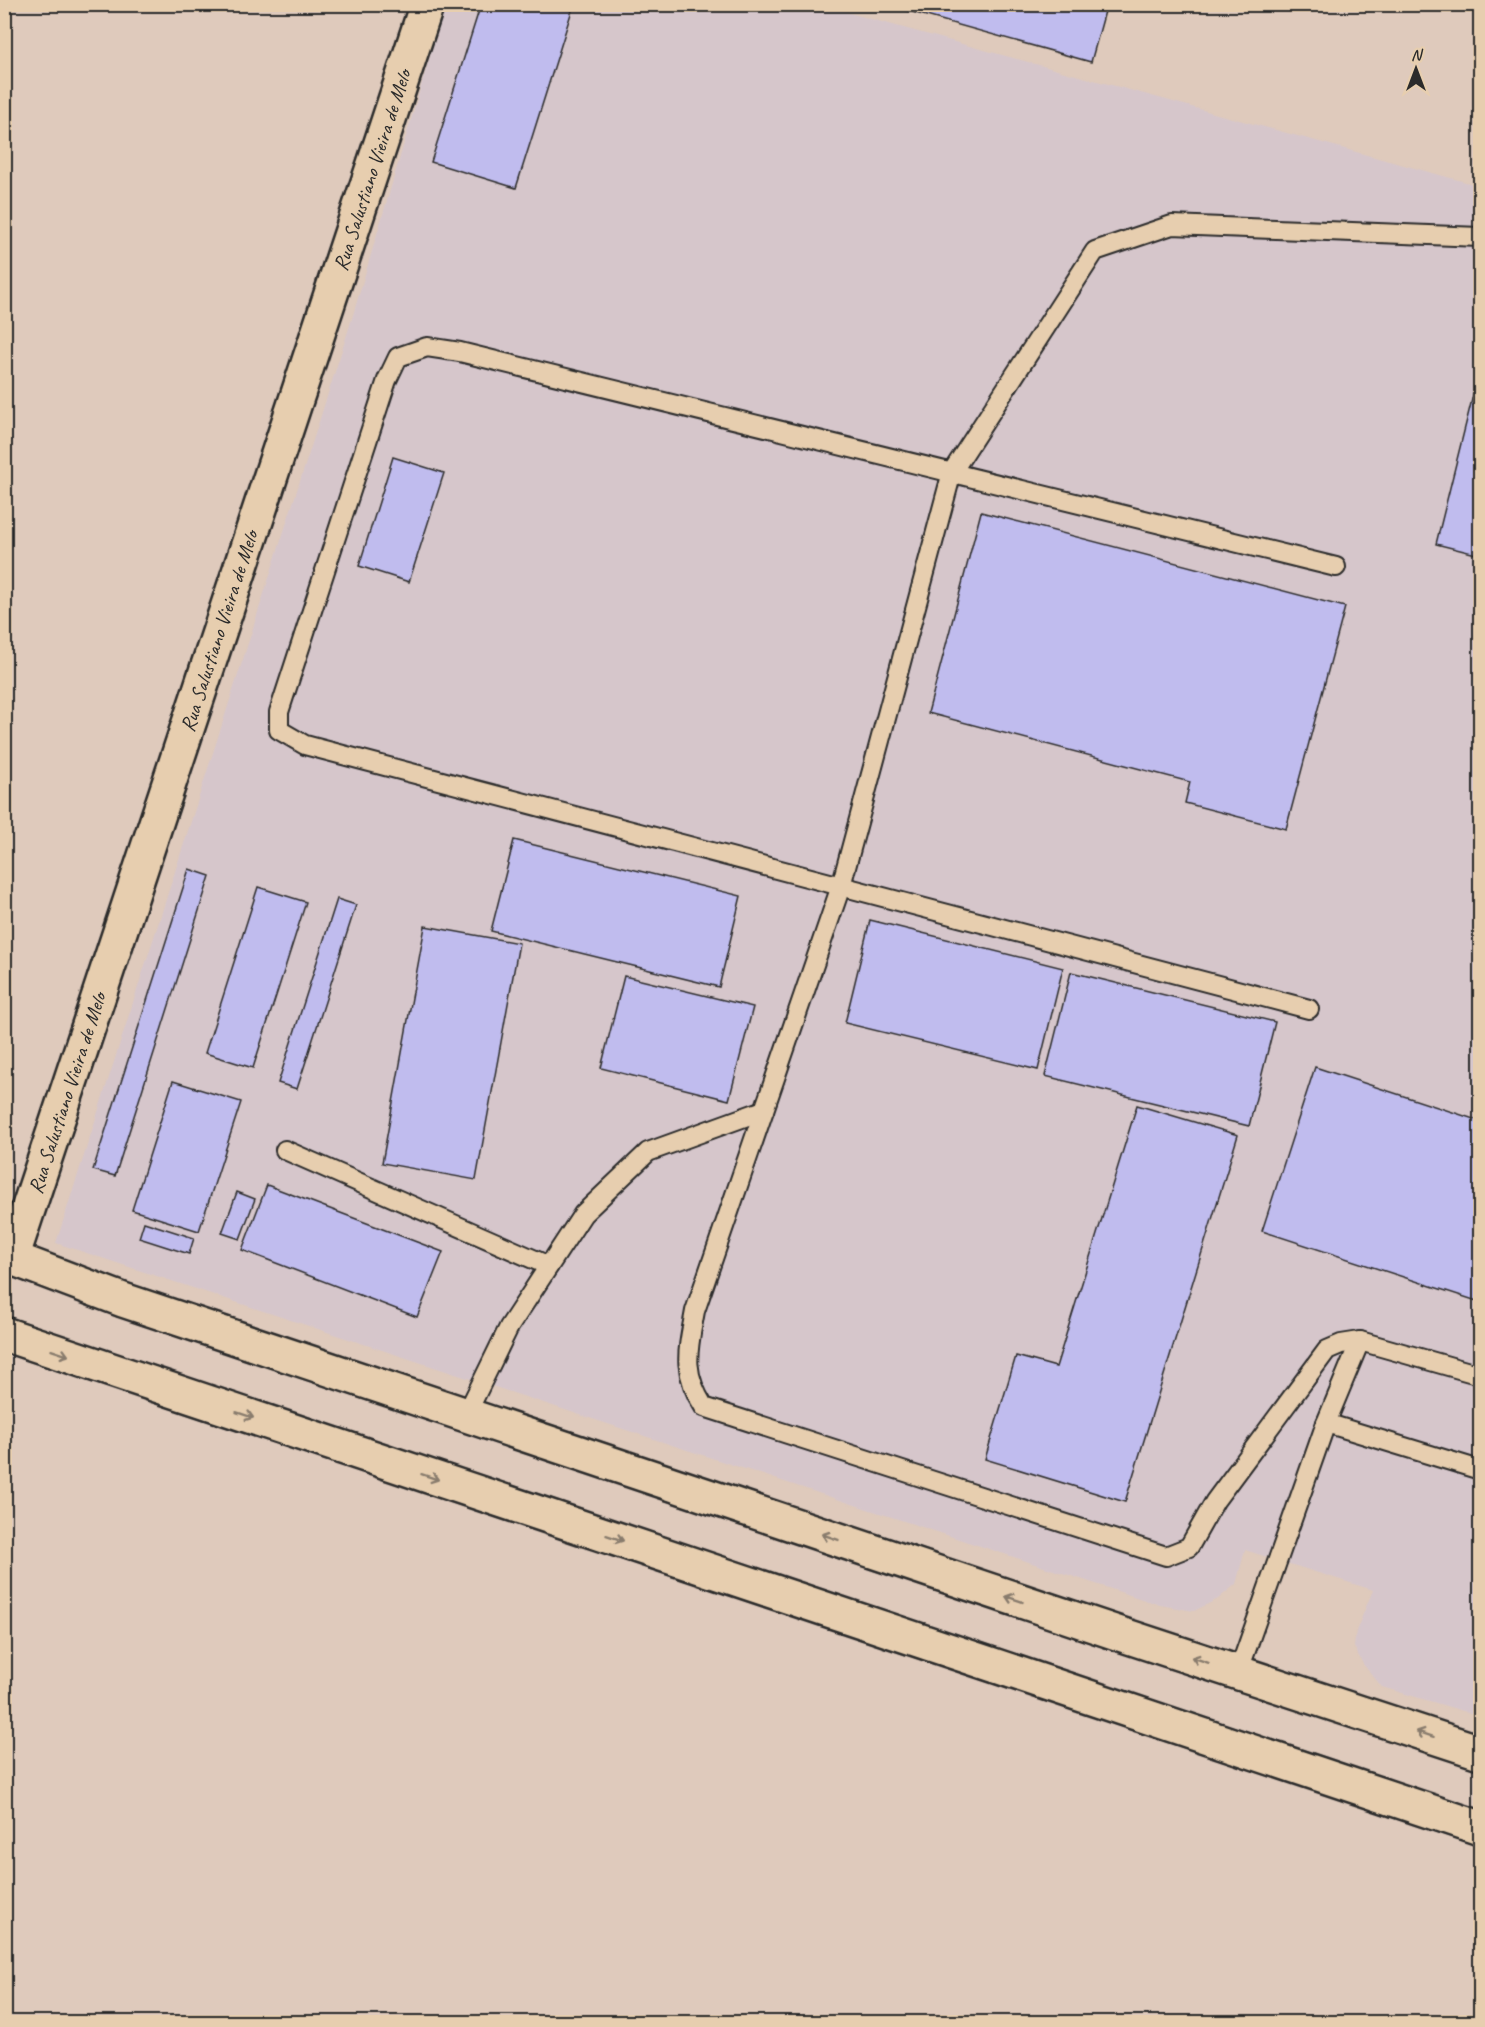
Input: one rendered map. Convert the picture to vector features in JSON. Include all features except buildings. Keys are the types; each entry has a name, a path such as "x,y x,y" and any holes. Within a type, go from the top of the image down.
{"main road":[{"name":"Rua Salustiano Vieira de Melo","path":"8,1256 427,4"},
{"path":"8,1256 123,1300 1480,1752"},
{"path":"4,1334 1480,1828"}],"lane":[{"path":"1480,237 1172,225 1095,251 952,472 841,886 695,1311 687,1353 692,1389 704,1407 1166,1556 1189,1547 1215,1501 1326,1350 1341,1344 1360,1341 1480,1375"},
{"path":"1309,1009 305,745 279,730 279,712 387,380 398,357 427,347 460,352 1336,567"},
{"path":"466,1415 509,1327 583,1214 648,1152 764,1110"},
{"path":"285,1150 549,1266"},
{"path":"1238,1673 1326,1423 1360,1341"},
{"path":"1326,1423 1480,1470"}],"shaded area":[{"path":"445,5 820,5 1480,186 1480,1716 1382,1687 1363,1664 1354,1647 1356,1631 1373,1590 1245,1550 1236,1584 1218,1599 1194,1611 1160,1605 56,1243 350,325"}]}
